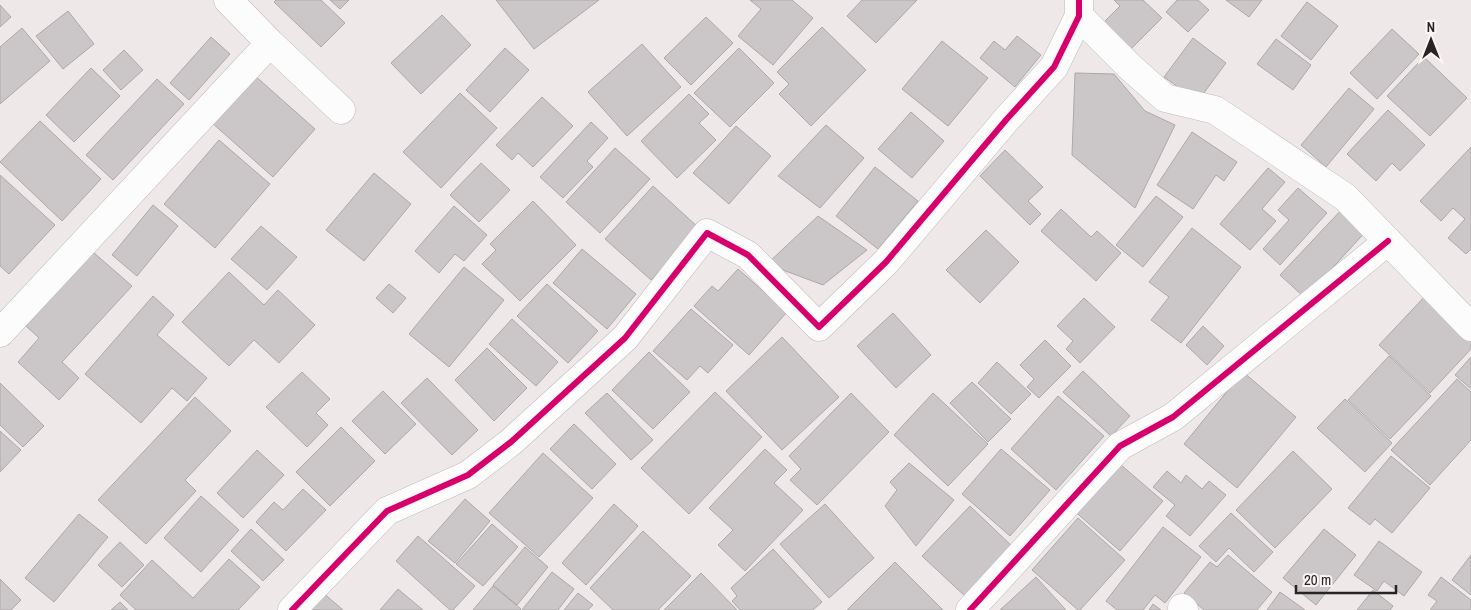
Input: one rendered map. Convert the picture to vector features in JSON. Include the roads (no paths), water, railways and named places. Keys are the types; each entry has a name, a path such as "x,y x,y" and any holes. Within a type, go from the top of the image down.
{"street":[{"path":"228,0 270,43 342,110"},
{"path":"292,610 386,511 468,475 511,442 624,338 707,233 748,256 819,327 886,262 1006,120 1054,67 1078,8 1130,67 1165,98 1215,110 1345,197 1471,327"},
{"path":"0,333 270,43"},
{"path":"970,610 1120,446 1173,417 1388,241"}]}
